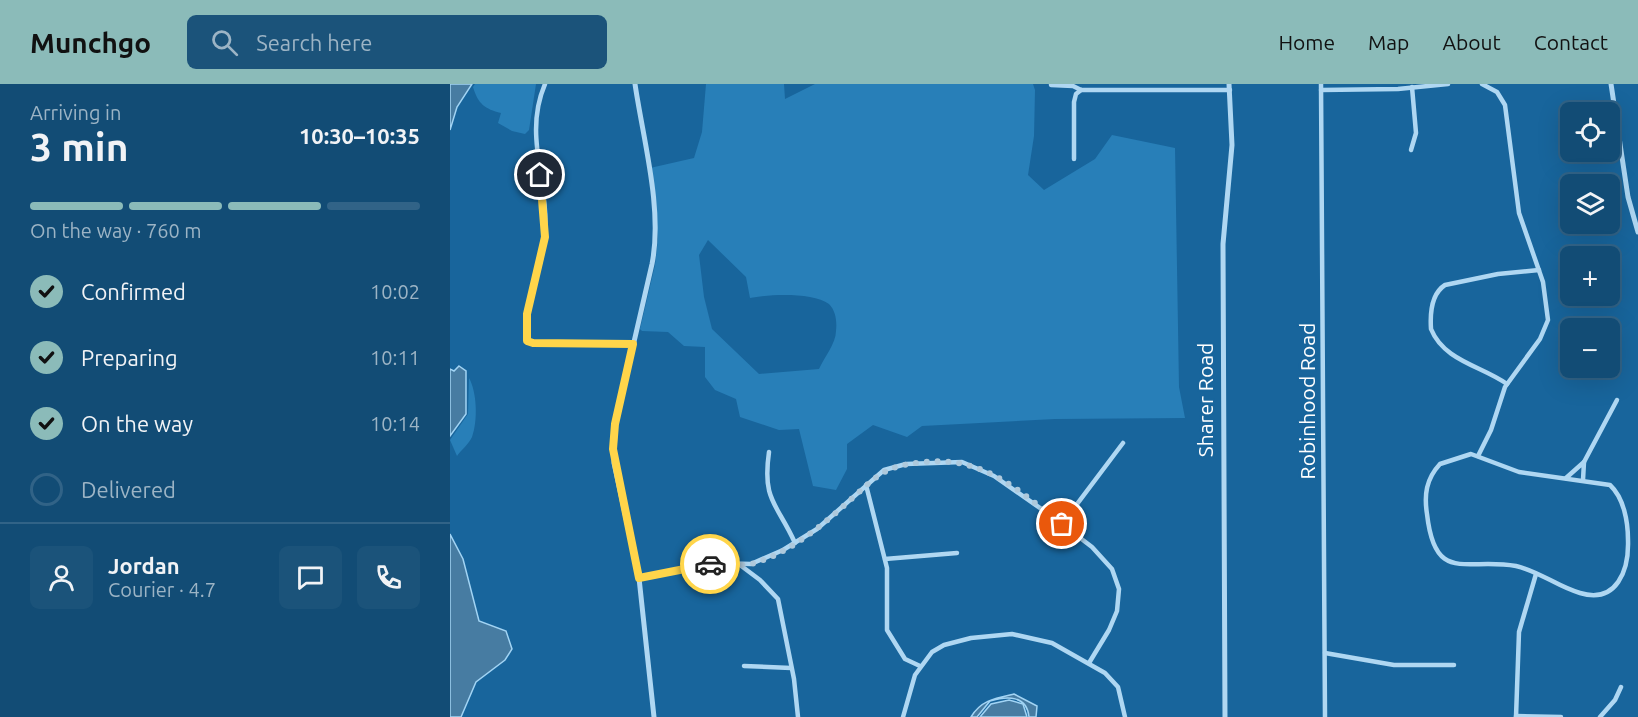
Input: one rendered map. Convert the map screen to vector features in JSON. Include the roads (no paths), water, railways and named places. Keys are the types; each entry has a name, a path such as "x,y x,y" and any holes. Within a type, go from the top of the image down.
{"street":[{"path":"545,84 537,110 535,131 545,237 530,302 526,339 533,343 633,344"},
{"path":"634,84 652,196 655,238 652,264 615,424 613,449 639,578 654,717"},
{"path":"1321,87 1412,87 1448,84"},
{"path":"1478,456 1491,430 1499,400 1507,384 1547,325 1545,292 1519,213 1505,105 1497,92 1482,84"},
{"path":"1611,84 1628,197 1638,232"},
{"path":"1050,85 1073,86 1081,90 1230,87"},
{"name":"Sharer Road","path":"1225,717 1223,244 1231,155 1230,87"},
{"name":"Robinhood Road","path":"1321,87 1325,717"},
{"path":"1411,150 1416,133 1412,87"},
{"path":"1074,159 1074,102 1076,94 1081,90"},
{"path":"1507,384 1459,360 1445,348 1431,329 1433,303 1438,290 1445,285 1498,274 1539,270"},
{"path":"1566,478 1584,462 1617,400"},
{"path":"1062,524 1124,443"},
{"path":"769,452 766,481 769,496 795,543"},
{"path":"1467,454 1478,456 1519,472 1610,485 1618,496 1625,514 1628,545 1626,566 1619,584 1606,591 1584,594 1518,567 1460,564 1444,559 1433,548 1428,527 1425,489 1440,464 1467,454"},
{"path":"639,578 716,563 751,564 795,543 830,519 866,485 892,466 938,461 962,462 994,476 1092,547 1107,563 1118,584 1119,596 1114,619 1089,663"},
{"path":"1583,480 1584,462"},
{"path":"866,485 885,559 887,630 905,658 920,666"},
{"path":"885,559 957,553"},
{"path":"739,564 760,580 778,599 798,717"},
{"path":"1536,574 1518,638 1516,716 1561,717"},
{"path":"903,717 909,691 920,666 932,652 944,645 984,636 1012,634 1047,641 1089,663 1115,683 1122,696 1125,717"},
{"path":"1325,653 1394,665 1454,665"},
{"path":"744,666 791,669"},
{"path":"1600,717 1615,700 1620,687"}]}
